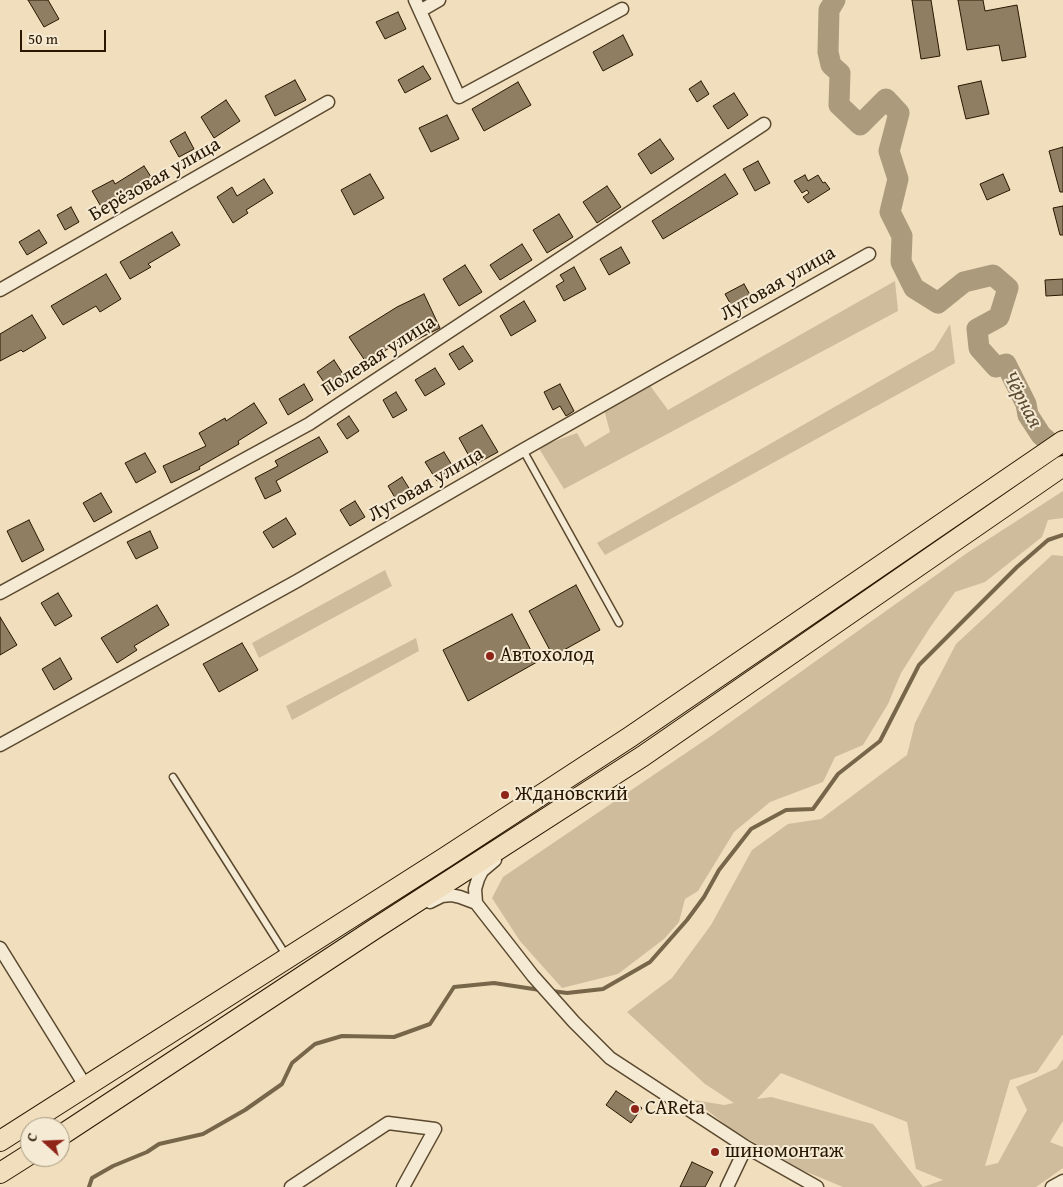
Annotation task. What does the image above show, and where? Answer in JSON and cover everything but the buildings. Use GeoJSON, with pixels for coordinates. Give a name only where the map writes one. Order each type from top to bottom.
{"type":"FeatureCollection","features":[{"type":"Feature","properties":{"kind":"main road"},"geometry":{"type":"LineString","coordinates":[[0,1141],[630,737],[1063,442]]}},
{"type":"Feature","properties":{"kind":"main road"},"geometry":{"type":"LineString","coordinates":[[70,1129],[651,750],[1063,466]]}},
{"type":"Feature","properties":{"kind":"main road"},"geometry":{"type":"LineString","coordinates":[[0,1173],[20,1160]]}},
{"type":"Feature","properties":{"kind":"street"},"geometry":{"type":"LineString","coordinates":[[439,0],[418,6],[459,97],[622,8]]}},
{"type":"Feature","properties":{"kind":"street","name":"Берёзовая улица"},"geometry":{"type":"LineString","coordinates":[[0,290],[328,102]]}},
{"type":"Feature","properties":{"kind":"street","name":"Полевая улица"},"geometry":{"type":"LineString","coordinates":[[0,593],[309,424],[764,124]]}},
{"type":"Feature","properties":{"kind":"street","name":"Луговая улица"},"geometry":{"type":"LineString","coordinates":[[0,745],[288,586],[869,254]]}},
{"type":"Feature","properties":{"kind":"street"},"geometry":{"type":"LineString","coordinates":[[476,903],[475,889],[482,871],[532,827]]}},
{"type":"Feature","properties":{"kind":"street"},"geometry":{"type":"LineString","coordinates":[[376,928],[442,896],[460,897],[476,903],[533,976],[574,1022],[610,1058],[746,1146],[817,1187]]}},
{"type":"Feature","properties":{"kind":"street"},"geometry":{"type":"LineString","coordinates":[[0,948],[86,1087]]}},
{"type":"Feature","properties":{"kind":"street"},"geometry":{"type":"LineString","coordinates":[[291,1187],[388,1123],[435,1130],[403,1187]]}},
{"type":"Feature","properties":{"kind":"street"},"geometry":{"type":"LineString","coordinates":[[727,1187],[746,1146]]}},
{"type":"Feature","properties":{"kind":"street"},"geometry":{"type":"LineString","coordinates":[[1052,1187],[1063,1181]]}},
{"type":"Feature","properties":{"kind":"lane"},"geometry":{"type":"LineString","coordinates":[[523,450],[619,623]]}},
{"type":"Feature","properties":{"kind":"lane"},"geometry":{"type":"LineString","coordinates":[[173,777],[288,958]]}},
{"type":"Feature","properties":{"kind":"shaded area"},"geometry":{"type":"Polygon","coordinates":[[[895,281],[898,311],[564,489],[538,447],[577,433],[585,447],[610,432],[601,398],[643,376],[668,410],[895,281]]]}},
{"type":"Feature","properties":{"kind":"shaded area"},"geometry":{"type":"Polygon","coordinates":[[[950,324],[955,363],[605,555],[597,543],[934,350],[950,324]]]}},
{"type":"Feature","properties":{"kind":"shaded area"},"geometry":{"type":"Polygon","coordinates":[[[1063,491],[1063,518],[1048,520],[1042,537],[985,582],[955,592],[901,673],[888,704],[863,745],[835,757],[823,782],[770,802],[734,832],[698,891],[685,899],[679,922],[664,939],[618,974],[562,988],[520,941],[492,898],[503,877],[711,736],[967,553],[1063,491]]]}},
{"type":"Feature","properties":{"kind":"shaded area"},"geometry":{"type":"Polygon","coordinates":[[[1052,555],[1063,556],[1063,1034],[1037,1072],[1010,1080],[985,1166],[998,1163],[1027,1110],[1016,1087],[1057,1068],[1063,1059],[1063,1121],[1050,1142],[1063,1147],[1063,1168],[1036,1187],[923,1187],[843,1187],[802,1170],[731,1129],[694,1100],[724,1105],[734,1103],[705,1084],[627,1012],[672,978],[711,925],[752,850],[788,824],[821,819],[907,755],[915,723],[956,644],[1052,555]],[[781,1073],[757,1099],[771,1097],[873,1124],[923,1187],[943,1180],[916,1169],[907,1122],[781,1073]]]}},
{"type":"Feature","properties":{"kind":"shaded area"},"geometry":{"type":"Polygon","coordinates":[[[385,570],[392,586],[259,658],[252,643],[385,570]]]}},
{"type":"Feature","properties":{"kind":"shaded area"},"geometry":{"type":"Polygon","coordinates":[[[416,638],[419,651],[292,720],[286,706],[416,638]]]}},
{"type":"Feature","properties":{"kind":"waterway","name":"Чёрная"},"geometry":{"type":"LineString","coordinates":[[835,0],[829,10],[828,52],[831,65],[840,73],[839,105],[860,125],[886,99],[899,113],[889,151],[898,179],[890,212],[902,236],[901,262],[914,288],[938,303],[964,282],[993,275],[1008,288],[999,317],[977,329],[979,348],[996,367],[1006,364],[1026,404],[1028,415],[1041,435],[1063,455]]}},
{"type":"Feature","properties":{"kind":"waterway"},"geometry":{"type":"LineString","coordinates":[[552,991],[567,993],[603,989],[650,962],[687,920],[704,897],[719,870],[751,829],[786,810],[813,809],[838,774],[880,741],[919,665],[1017,567],[1048,540],[1063,535]]}},
{"type":"Feature","properties":{"kind":"waterway"},"geometry":{"type":"LineString","coordinates":[[89,1187],[92,1178],[113,1166],[147,1152],[159,1144],[203,1134],[245,1110],[282,1084],[292,1063],[315,1044],[342,1036],[394,1037],[430,1024],[454,987],[494,983],[540,990]]}},
{"type":"Feature","properties":{"kind":"place","name":"Автохолод"},"geometry":{"type":"Point","coordinates":[490,656]}},
{"type":"Feature","properties":{"kind":"place","name":"Ждановский"},"geometry":{"type":"Point","coordinates":[505,795]}},
{"type":"Feature","properties":{"kind":"place","name":"CAReta"},"geometry":{"type":"Point","coordinates":[635,1109]}},
{"type":"Feature","properties":{"kind":"place","name":"шиномонтаж"},"geometry":{"type":"Point","coordinates":[715,1152]}}]}
